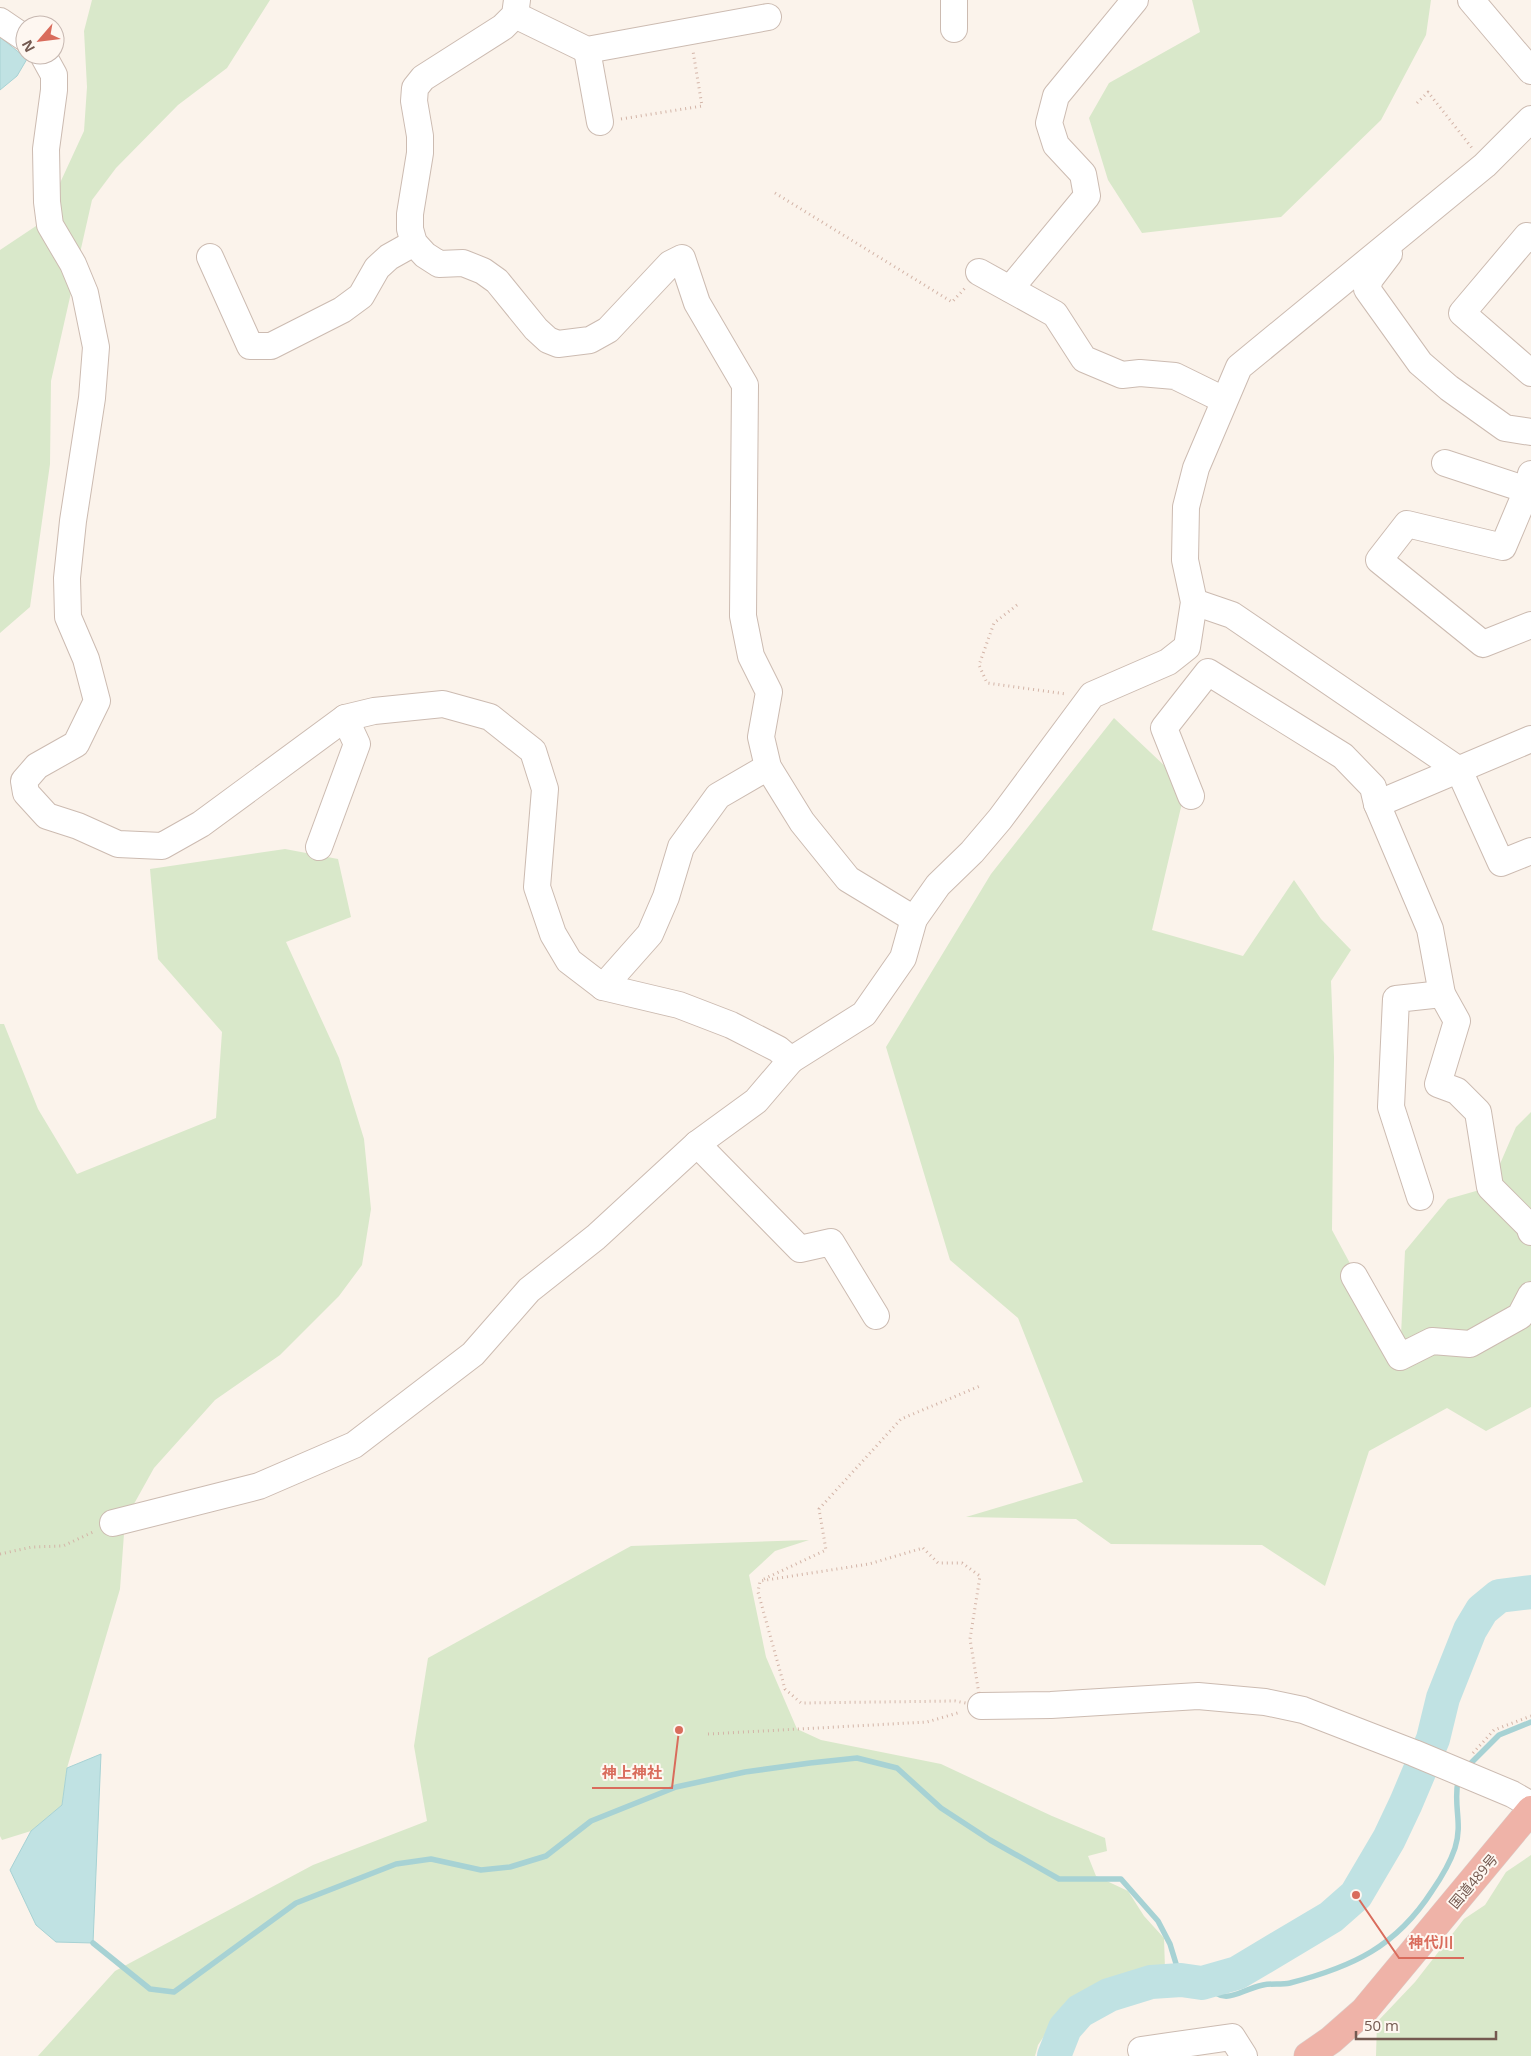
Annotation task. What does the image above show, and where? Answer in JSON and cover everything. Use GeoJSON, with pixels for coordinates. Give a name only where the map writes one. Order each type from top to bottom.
{"type":"FeatureCollection","features":[{"type":"Feature","properties":{"kind":"highway","name":"国道489号"},"geometry":{"type":"LineString","coordinates":[[1308,2056],[1331,2040],[1364,2011],[1531,1810]]}},
{"type":"Feature","properties":{"kind":"street"},"geometry":{"type":"LineString","coordinates":[[954,0],[954,29]]}},
{"type":"Feature","properties":{"kind":"street"},"geometry":{"type":"LineString","coordinates":[[1010,289],[1087,196],[1083,174],[1056,145],[1049,123],[1056,96],[1135,0]]}},
{"type":"Feature","properties":{"kind":"street"},"geometry":{"type":"LineString","coordinates":[[1471,0],[1531,71]]}},
{"type":"Feature","properties":{"kind":"street"},"geometry":{"type":"LineString","coordinates":[[768,17],[587,50],[516,8],[503,27],[423,78],[416,88],[414,101],[420,136],[420,153],[410,214],[410,229],[414,242],[425,255],[439,264],[463,263],[497,281],[536,329],[548,340],[558,344],[590,340],[608,330],[670,264],[682,258],[697,303],[744,385],[743,616],[751,656],[769,692],[761,737],[768,767],[802,822],[848,879],[914,919]]}},
{"type":"Feature","properties":{"kind":"street"},"geometry":{"type":"LineString","coordinates":[[0,21],[15,31]]}},
{"type":"Feature","properties":{"kind":"street"},"geometry":{"type":"LineString","coordinates":[[587,50],[600,122]]}},
{"type":"Feature","properties":{"kind":"street"},"geometry":{"type":"LineString","coordinates":[[48,65],[54,76],[54,90],[46,148],[47,202],[50,225],[73,264],[85,293],[96,347],[92,398],[73,521],[68,588],[68,617],[86,659],[97,701],[76,744],[37,766],[24,781],[26,793],[47,816],[78,826],[118,844],[162,846],[201,824],[345,718],[374,712],[443,704],[490,717],[533,752],[545,789],[537,887],[553,934],[569,960],[603,987],[679,1005],[731,1025],[778,1049],[791,1060]]}},
{"type":"Feature","properties":{"kind":"street"},"geometry":{"type":"LineString","coordinates":[[114,1523],[259,1486],[354,1445],[474,1354],[529,1290],[596,1237],[697,1144],[756,1101],[791,1060],[864,1014],[903,958],[914,919],[938,885],[972,852],[1000,819],[1092,695],[1168,662],[1187,647],[1194,602],[1185,560],[1186,507],[1196,468],[1239,367],[1485,165],[1531,119]]}},
{"type":"Feature","properties":{"kind":"street"},"geometry":{"type":"LineString","coordinates":[[1411,225],[1370,279],[1366,289],[1370,297],[1420,363],[1449,388],[1505,428],[1531,432]]}},
{"type":"Feature","properties":{"kind":"street"},"geometry":{"type":"LineString","coordinates":[[1531,239],[1528,236],[1462,313],[1531,373]]}},
{"type":"Feature","properties":{"kind":"street"},"geometry":{"type":"LineString","coordinates":[[210,257],[250,346],[271,346],[342,310],[361,296],[377,268],[389,257],[414,242]]}},
{"type":"Feature","properties":{"kind":"street"},"geometry":{"type":"LineString","coordinates":[[979,272],[1055,314],[1084,359],[1122,375],[1175,376],[1224,400]]}},
{"type":"Feature","properties":{"kind":"street"},"geometry":{"type":"LineString","coordinates":[[1445,463],[1529,482],[1503,546],[1407,524],[1379,560],[1483,644],[1531,625]]}},
{"type":"Feature","properties":{"kind":"street"},"geometry":{"type":"LineString","coordinates":[[1194,602],[1232,615],[1459,770],[1501,863],[1531,851]]}},
{"type":"Feature","properties":{"kind":"street"},"geometry":{"type":"LineString","coordinates":[[1191,796],[1164,728],[1208,672],[1344,756],[1373,787],[1377,804],[1430,929],[1442,994],[1458,1021],[1438,1084],[1457,1092],[1478,1112],[1490,1187],[1529,1226],[1531,1232]]}},
{"type":"Feature","properties":{"kind":"street"},"geometry":{"type":"LineString","coordinates":[[319,847],[357,744],[345,718]]}},
{"type":"Feature","properties":{"kind":"street"},"geometry":{"type":"LineString","coordinates":[[1377,804],[1531,739]]}},
{"type":"Feature","properties":{"kind":"street"},"geometry":{"type":"LineString","coordinates":[[603,987],[650,934],[666,897],[681,847],[718,796],[768,767]]}},
{"type":"Feature","properties":{"kind":"street"},"geometry":{"type":"LineString","coordinates":[[1420,1197],[1391,1107],[1396,999],[1442,994]]}},
{"type":"Feature","properties":{"kind":"street"},"geometry":{"type":"LineString","coordinates":[[697,1144],[800,1249],[831,1242],[876,1316]]}},
{"type":"Feature","properties":{"kind":"street"},"geometry":{"type":"LineString","coordinates":[[1354,1276],[1400,1357],[1432,1341],[1470,1344],[1520,1316],[1531,1295]]}},
{"type":"Feature","properties":{"kind":"street"},"geometry":{"type":"LineString","coordinates":[[972,1709],[1198,1696],[1250,1700],[1303,1710],[1448,1767],[1517,1796],[1531,1805]]}},
{"type":"Feature","properties":{"kind":"street"},"geometry":{"type":"LineString","coordinates":[[1142,2050],[1232,2036],[1244,2056]]}},
{"type":"Feature","properties":{"kind":"path"},"geometry":{"type":"LineString","coordinates":[[600,122],[702,106],[690,30]]}},
{"type":"Feature","properties":{"kind":"path"},"geometry":{"type":"LineString","coordinates":[[1417,102],[1428,92],[1485,165]]}},
{"type":"Feature","properties":{"kind":"path"},"geometry":{"type":"LineString","coordinates":[[775,193],[952,302],[979,272]]}},
{"type":"Feature","properties":{"kind":"path"},"geometry":{"type":"LineString","coordinates":[[1017,605],[994,623],[979,665],[987,683],[1045,692],[1092,695]]}},
{"type":"Feature","properties":{"kind":"path"},"geometry":{"type":"LineString","coordinates":[[760,1580],[826,1550],[819,1509],[901,1419],[980,1386]]}},
{"type":"Feature","properties":{"kind":"path"},"geometry":{"type":"LineString","coordinates":[[0,1554],[32,1547],[63,1546],[114,1523]]}},
{"type":"Feature","properties":{"kind":"path"},"geometry":{"type":"LineString","coordinates":[[760,1580],[869,1564],[923,1548],[938,1563],[962,1563],[980,1576],[970,1639],[972,1709]]}},
{"type":"Feature","properties":{"kind":"path"},"geometry":{"type":"LineString","coordinates":[[760,1580],[758,1592],[785,1689],[801,1703],[955,1701],[972,1709]]}},
{"type":"Feature","properties":{"kind":"path"},"geometry":{"type":"LineString","coordinates":[[708,1734],[927,1722],[972,1709]]}},
{"type":"Feature","properties":{"kind":"path"},"geometry":{"type":"LineString","coordinates":[[1448,1767],[1494,1730],[1531,1716]]}},
{"type":"Feature","properties":{"kind":"green space"},"geometry":{"type":"Polygon","coordinates":[[[92,0],[270,0],[227,68],[178,105],[116,168],[92,200],[51,381],[50,464],[30,607],[0,633],[0,250],[42,222],[84,131],[87,87],[84,31],[92,0]]]}},
{"type":"Feature","properties":{"kind":"green space"},"geometry":{"type":"Polygon","coordinates":[[[1192,0],[1431,0],[1426,35],[1381,120],[1281,217],[1142,233],[1108,180],[1089,118],[1109,83],[1200,32],[1192,0]]]}},
{"type":"Feature","properties":{"kind":"green space"},"geometry":{"type":"Polygon","coordinates":[[[1114,718],[1186,786],[1152,930],[1243,956],[1294,880],[1321,919],[1351,950],[1331,981],[1334,1057],[1332,1230],[1400,1356],[1405,1251],[1448,1199],[1490,1187],[1516,1127],[1531,1112],[1531,1407],[1486,1431],[1447,1408],[1369,1451],[1325,1586],[1262,1545],[1111,1544],[1076,1519],[966,1517],[1083,1482],[1018,1318],[950,1260],[886,1047],[991,874],[1114,718]]]}},
{"type":"Feature","properties":{"kind":"green space"},"geometry":{"type":"Polygon","coordinates":[[[285,849],[338,859],[351,917],[286,942],[339,1058],[364,1139],[371,1209],[362,1265],[339,1296],[280,1355],[215,1400],[154,1468],[125,1520],[120,1589],[67,1768],[62,1805],[31,1831],[2,1840],[0,1836],[0,1024],[4,1024],[38,1109],[77,1174],[216,1118],[222,1032],[158,959],[150,869],[285,849]]]}},
{"type":"Feature","properties":{"kind":"green space"},"geometry":{"type":"Polygon","coordinates":[[[809,1540],[775,1551],[749,1575],[766,1657],[797,1729],[821,1740],[941,1764],[1052,1816],[1105,1838],[1107,1851],[1088,1856],[1096,1876],[1128,1891],[1144,1916],[1164,1938],[1165,1969],[1112,1981],[1065,2005],[1038,2045],[1035,2056],[38,2056],[115,1971],[313,1865],[427,1821],[414,1746],[428,1658],[631,1546],[809,1540]]]}},
{"type":"Feature","properties":{"kind":"green space"},"geometry":{"type":"Polygon","coordinates":[[[1531,1855],[1531,2056],[1376,2056],[1377,2022],[1415,1982],[1464,1919],[1485,1905],[1506,1872],[1531,1855]]]}},
{"type":"Feature","properties":{"kind":"water"},"geometry":{"type":"Polygon","coordinates":[[[0,37],[15,49],[15,65],[23,65],[17,76],[0,90],[0,37]]]}},
{"type":"Feature","properties":{"kind":"water"},"geometry":{"type":"Polygon","coordinates":[[[101,1754],[93,1943],[56,1942],[36,1925],[10,1870],[31,1831],[62,1805],[67,1768],[101,1754]]]}},
{"type":"Feature","properties":{"kind":"waterway"},"geometry":{"type":"LineString","coordinates":[[1054,2056],[1065,2028],[1080,2011],[1109,1995],[1151,1982],[1181,1980],[1202,1983],[1237,1973],[1331,1917],[1356,1895],[1389,1839],[1406,1803],[1433,1739],[1443,1698],[1470,1630],[1482,1610],[1499,1596],[1531,1592]]}},
{"type":"Feature","properties":{"kind":"waterway"},"geometry":{"type":"LineString","coordinates":[[1468,1766],[1499,1735],[1531,1722]]}},
{"type":"Feature","properties":{"kind":"waterway"},"geometry":{"type":"LineString","coordinates":[[93,1943],[150,1989],[174,1992],[296,1903],[396,1864],[431,1859],[481,1870],[510,1867],[546,1856],[591,1821],[676,1787],[745,1772],[857,1758],[897,1768],[941,1808],[990,1840],[1059,1879],[1121,1879],[1158,1921],[1170,1944],[1181,1980]]}},
{"type":"Feature","properties":{"kind":"waterway"},"geometry":{"type":"LineString","coordinates":[[1202,1983],[1211,1991],[1226,1996],[1232,1996],[1263,1985],[1290,1983],[1353,1962],[1388,1940],[1418,1910],[1439,1881],[1451,1859],[1458,1830],[1458,1781]]}},
{"type":"Feature","properties":{"kind":"place","name":"神上神社"},"geometry":{"type":"Point","coordinates":[679,1730]}},
{"type":"Feature","properties":{"kind":"place","name":"神代川"},"geometry":{"type":"Point","coordinates":[1356,1895]}}]}
